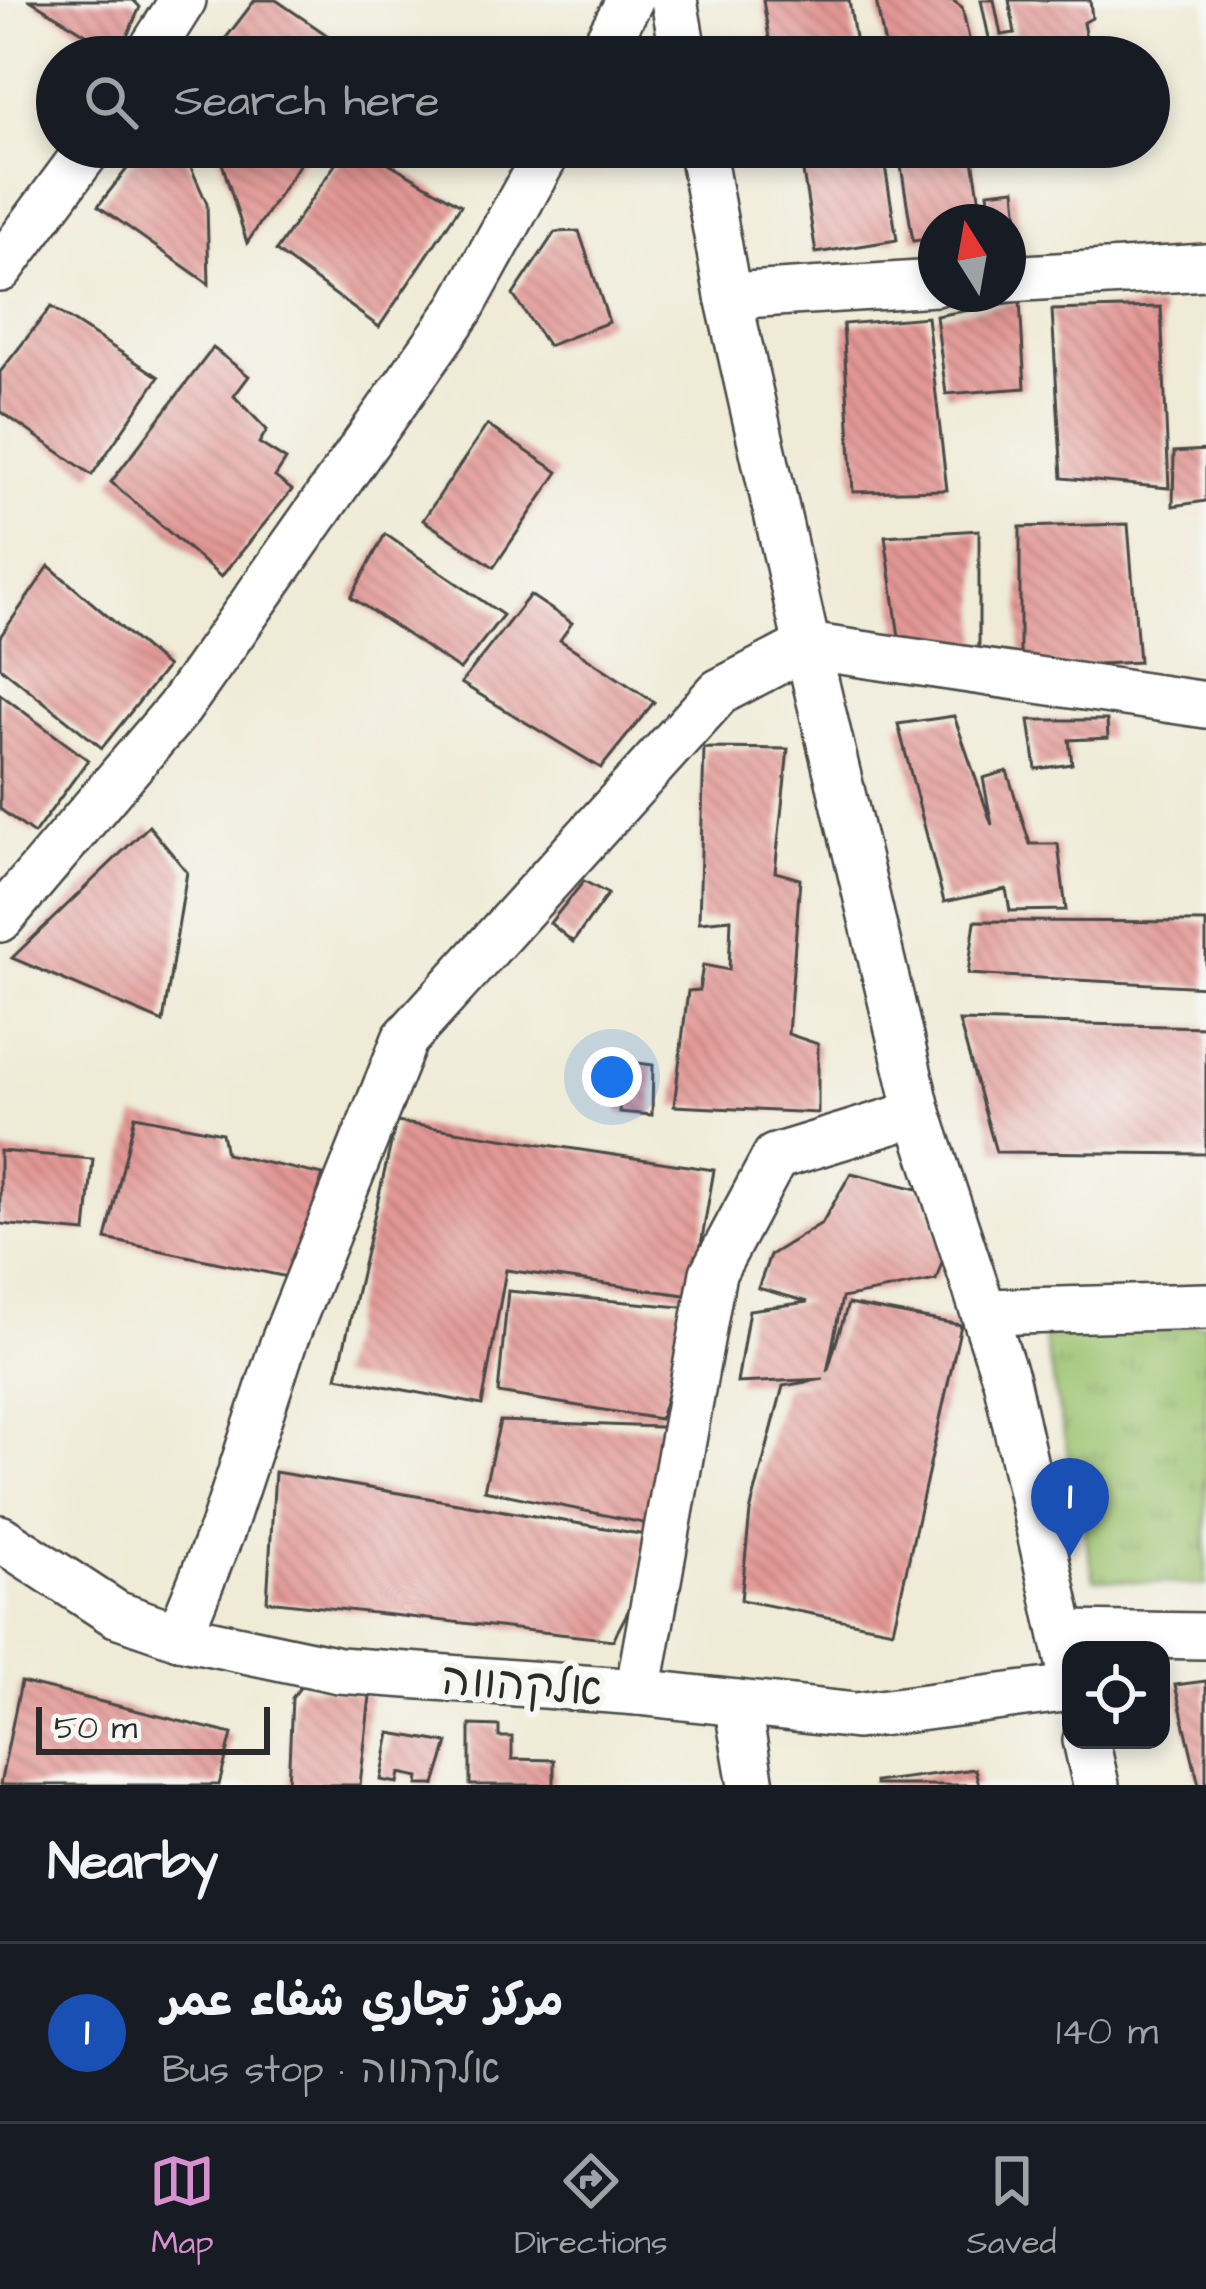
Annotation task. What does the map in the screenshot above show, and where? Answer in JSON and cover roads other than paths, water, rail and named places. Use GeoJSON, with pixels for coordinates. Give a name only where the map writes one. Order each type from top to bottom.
{"type":"FeatureCollection","features":[{"type":"Feature","properties":{"kind":"street"},"geometry":{"type":"LineString","coordinates":[[160,36],[183,0]]}},
{"type":"Feature","properties":{"kind":"street"},"geometry":{"type":"LineString","coordinates":[[610,36],[630,0]]}},
{"type":"Feature","properties":{"kind":"street"},"geometry":{"type":"LineString","coordinates":[[674,0],[680,36]]}},
{"type":"Feature","properties":{"kind":"street"},"geometry":{"type":"LineString","coordinates":[[0,268],[74,168]]}},
{"type":"Feature","properties":{"kind":"street"},"geometry":{"type":"LineString","coordinates":[[0,919],[206,670],[461,308],[538,168]]}},
{"type":"Feature","properties":{"kind":"street"},"geometry":{"type":"LineString","coordinates":[[704,168],[807,646],[918,1113],[1006,1380],[1064,1641]]}},
{"type":"Feature","properties":{"kind":"street"},"geometry":{"type":"LineString","coordinates":[[1026,278],[1206,267]]}},
{"type":"Feature","properties":{"kind":"street"},"geometry":{"type":"LineString","coordinates":[[728,296],[918,284]]}},
{"type":"Feature","properties":{"kind":"street"},"geometry":{"type":"LineString","coordinates":[[179,1636],[222,1530],[284,1341],[404,1039],[719,692],[807,646],[1206,705]]}},
{"type":"Feature","properties":{"kind":"street"},"geometry":{"type":"LineString","coordinates":[[638,1692],[712,1273],[775,1157],[918,1113]]}},
{"type":"Feature","properties":{"kind":"street"},"geometry":{"type":"LineString","coordinates":[[983,1312],[1206,1306]]}},
{"type":"Feature","properties":{"kind":"street","name":"אלקהווה"},"geometry":{"type":"LineString","coordinates":[[0,1538],[116,1614],[179,1636],[339,1670],[638,1692],[856,1716],[1062,1689]]}},
{"type":"Feature","properties":{"kind":"street"},"geometry":{"type":"LineString","coordinates":[[1165,1641],[1206,1636]]}},
{"type":"Feature","properties":{"kind":"street"},"geometry":{"type":"LineString","coordinates":[[737,1703],[751,1785]]}},
{"type":"Feature","properties":{"kind":"street"},"geometry":{"type":"LineString","coordinates":[[1088,1749],[1096,1785]]}},
{"type":"Feature","properties":{"kind":"place","name":"مركز تجاري شفاء عمر"},"geometry":{"type":"Point","coordinates":[1070,1557]}}]}
